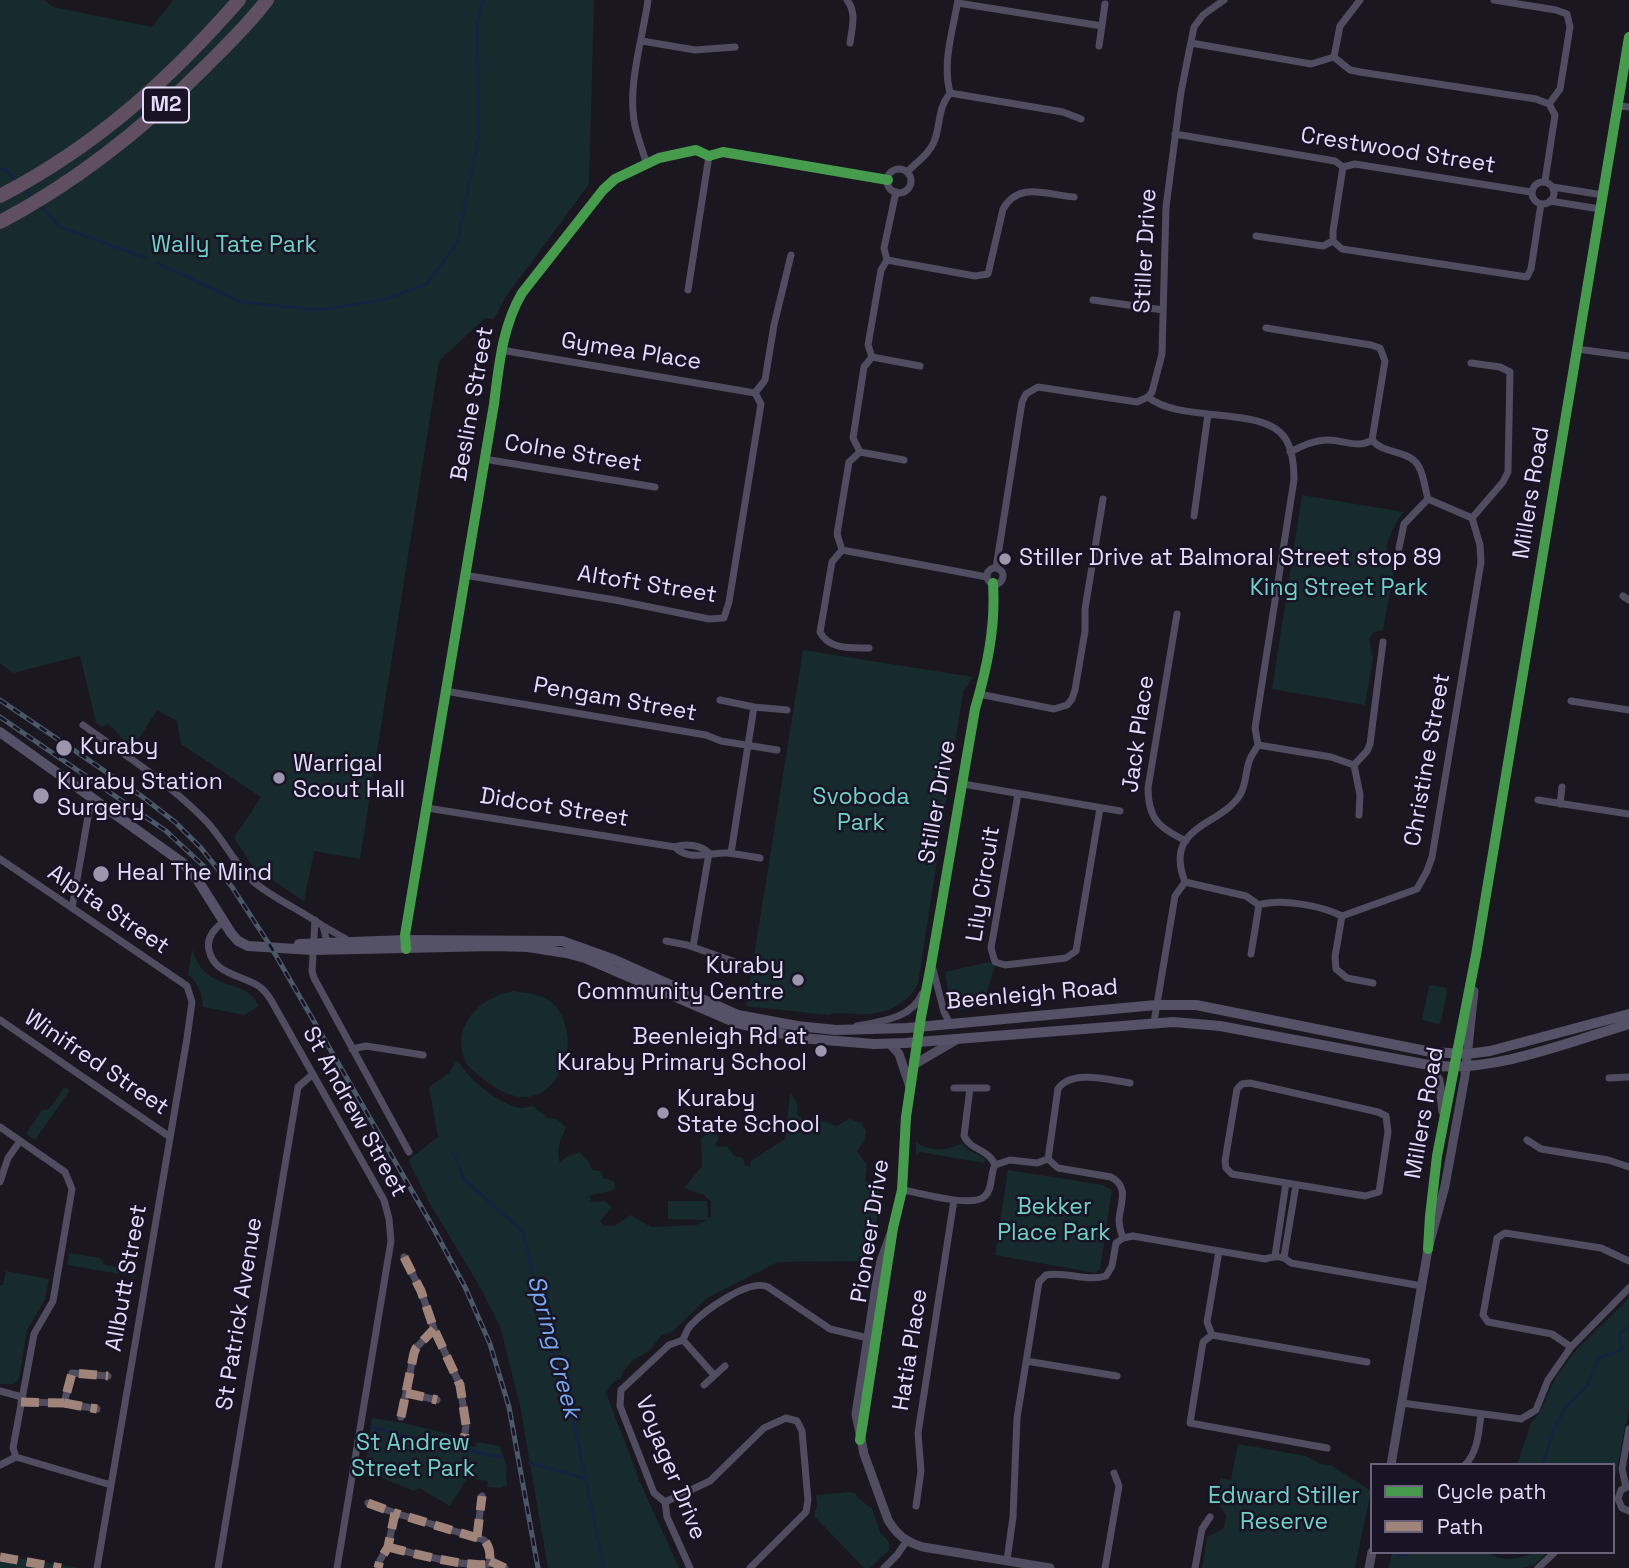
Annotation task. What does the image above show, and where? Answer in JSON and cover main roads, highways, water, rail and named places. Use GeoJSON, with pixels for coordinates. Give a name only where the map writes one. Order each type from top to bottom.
{"type":"FeatureCollection","features":[{"type":"Feature","properties":{"kind":"highway","name":"M2"},"geometry":{"type":"LineString","coordinates":[[0,196],[41,174],[95,138],[145,98],[239,0]]}},
{"type":"Feature","properties":{"kind":"highway","name":"M2"},"geometry":{"type":"LineString","coordinates":[[0,222],[51,194],[107,156],[149,121],[231,41],[267,0]]}},
{"type":"Feature","properties":{"kind":"main road","name":"Beenleigh Road"},"geometry":{"type":"LineString","coordinates":[[0,732],[183,863],[197,879],[237,941],[248,946],[346,948],[562,941],[615,960],[738,1015],[836,1030],[919,1027],[1156,1005],[1196,1005],[1431,1052],[1462,1054],[1490,1051],[1629,1014]]}},
{"type":"Feature","properties":{"kind":"main road","name":"Beenleigh Road"},"geometry":{"type":"LineString","coordinates":[[313,946],[327,942],[354,941],[528,947],[566,953],[585,958],[736,1023],[800,1038],[890,1044],[1154,1022],[1220,1026],[1429,1065],[1460,1067],[1494,1063],[1629,1024]]}},
{"type":"Feature","properties":{"kind":"waterway"},"geometry":{"type":"LineString","coordinates":[[157,263],[241,302],[319,310],[382,300],[427,284],[457,243],[479,136],[477,23],[483,0]]}},
{"type":"Feature","properties":{"kind":"waterway"},"geometry":{"type":"LineString","coordinates":[[0,169],[6,170],[16,180]]}},
{"type":"Feature","properties":{"kind":"waterway"},"geometry":{"type":"LineString","coordinates":[[23,188],[33,198]]}},
{"type":"Feature","properties":{"kind":"waterway"},"geometry":{"type":"LineString","coordinates":[[40,206],[60,227],[147,258]]}},
{"type":"Feature","properties":{"kind":"waterway","name":"Spring Creek"},"geometry":{"type":"LineString","coordinates":[[453,1152],[464,1179],[523,1232],[542,1314],[575,1428],[604,1568]]}},
{"type":"Feature","properties":{"kind":"waterway"},"geometry":{"type":"LineString","coordinates":[[1544,1463],[1553,1430],[1566,1407],[1587,1386],[1599,1358],[1621,1350],[1623,1347],[1619,1334],[1629,1326]]}},
{"type":"Feature","properties":{"kind":"waterway"},"geometry":{"type":"LineString","coordinates":[[371,1427],[422,1440],[440,1440],[483,1454],[503,1457]]}},
{"type":"Feature","properties":{"kind":"waterway"},"geometry":{"type":"LineString","coordinates":[[529,1463],[584,1478]]}},
{"type":"Feature","properties":{"kind":"waterway"},"geometry":{"type":"LineString","coordinates":[[1397,1556],[1407,1554]]}},
{"type":"Feature","properties":{"kind":"railway"},"geometry":{"type":"LineString","coordinates":[[0,700],[140,795],[175,822],[201,848],[232,887],[271,947],[430,1222],[465,1287],[490,1344],[509,1407],[538,1568]]}},
{"type":"Feature","properties":{"kind":"railway"},"geometry":{"type":"LineString","coordinates":[[0,717],[166,831],[210,872]]}},
{"type":"Feature","properties":{"kind":"place","name":"Stiller Drive at Balmoral Street stop 89"},"geometry":{"type":"Point","coordinates":[1005,559]}},
{"type":"Feature","properties":{"kind":"place","name":"Kuraby"},"geometry":{"type":"Point","coordinates":[64,748]}},
{"type":"Feature","properties":{"kind":"place","name":"Warrigal Scout Hall"},"geometry":{"type":"Point","coordinates":[279,778]}},
{"type":"Feature","properties":{"kind":"place","name":"Kuraby Station Surgery"},"geometry":{"type":"Point","coordinates":[41,796]}},
{"type":"Feature","properties":{"kind":"place","name":"Heal The Mind"},"geometry":{"type":"Point","coordinates":[101,874]}},
{"type":"Feature","properties":{"kind":"place","name":"Kuraby Community Centre"},"geometry":{"type":"Point","coordinates":[798,980]}},
{"type":"Feature","properties":{"kind":"place","name":"Beenleigh Rd at Kuraby Primary School"},"geometry":{"type":"Point","coordinates":[821,1051]}},
{"type":"Feature","properties":{"kind":"place","name":"Kuraby State School"},"geometry":{"type":"Point","coordinates":[663,1113]}},
{"type":"Feature","properties":{"kind":"park label","name":"Wally Tate Park"},"geometry":{"type":"Point","coordinates":[234,246]}},
{"type":"Feature","properties":{"kind":"park label","name":"King Street Park"},"geometry":{"type":"Point","coordinates":[1339,589]}},
{"type":"Feature","properties":{"kind":"park label","name":"Svoboda Park"},"geometry":{"type":"Point","coordinates":[861,811]}},
{"type":"Feature","properties":{"kind":"park label","name":"Bekker Place Park"},"geometry":{"type":"Point","coordinates":[1054,1221]}},
{"type":"Feature","properties":{"kind":"park label","name":"St Andrew Street Park"},"geometry":{"type":"Point","coordinates":[413,1457]}},
{"type":"Feature","properties":{"kind":"park label","name":"Edward Stiller Reserve"},"geometry":{"type":"Point","coordinates":[1284,1510]}}]}
